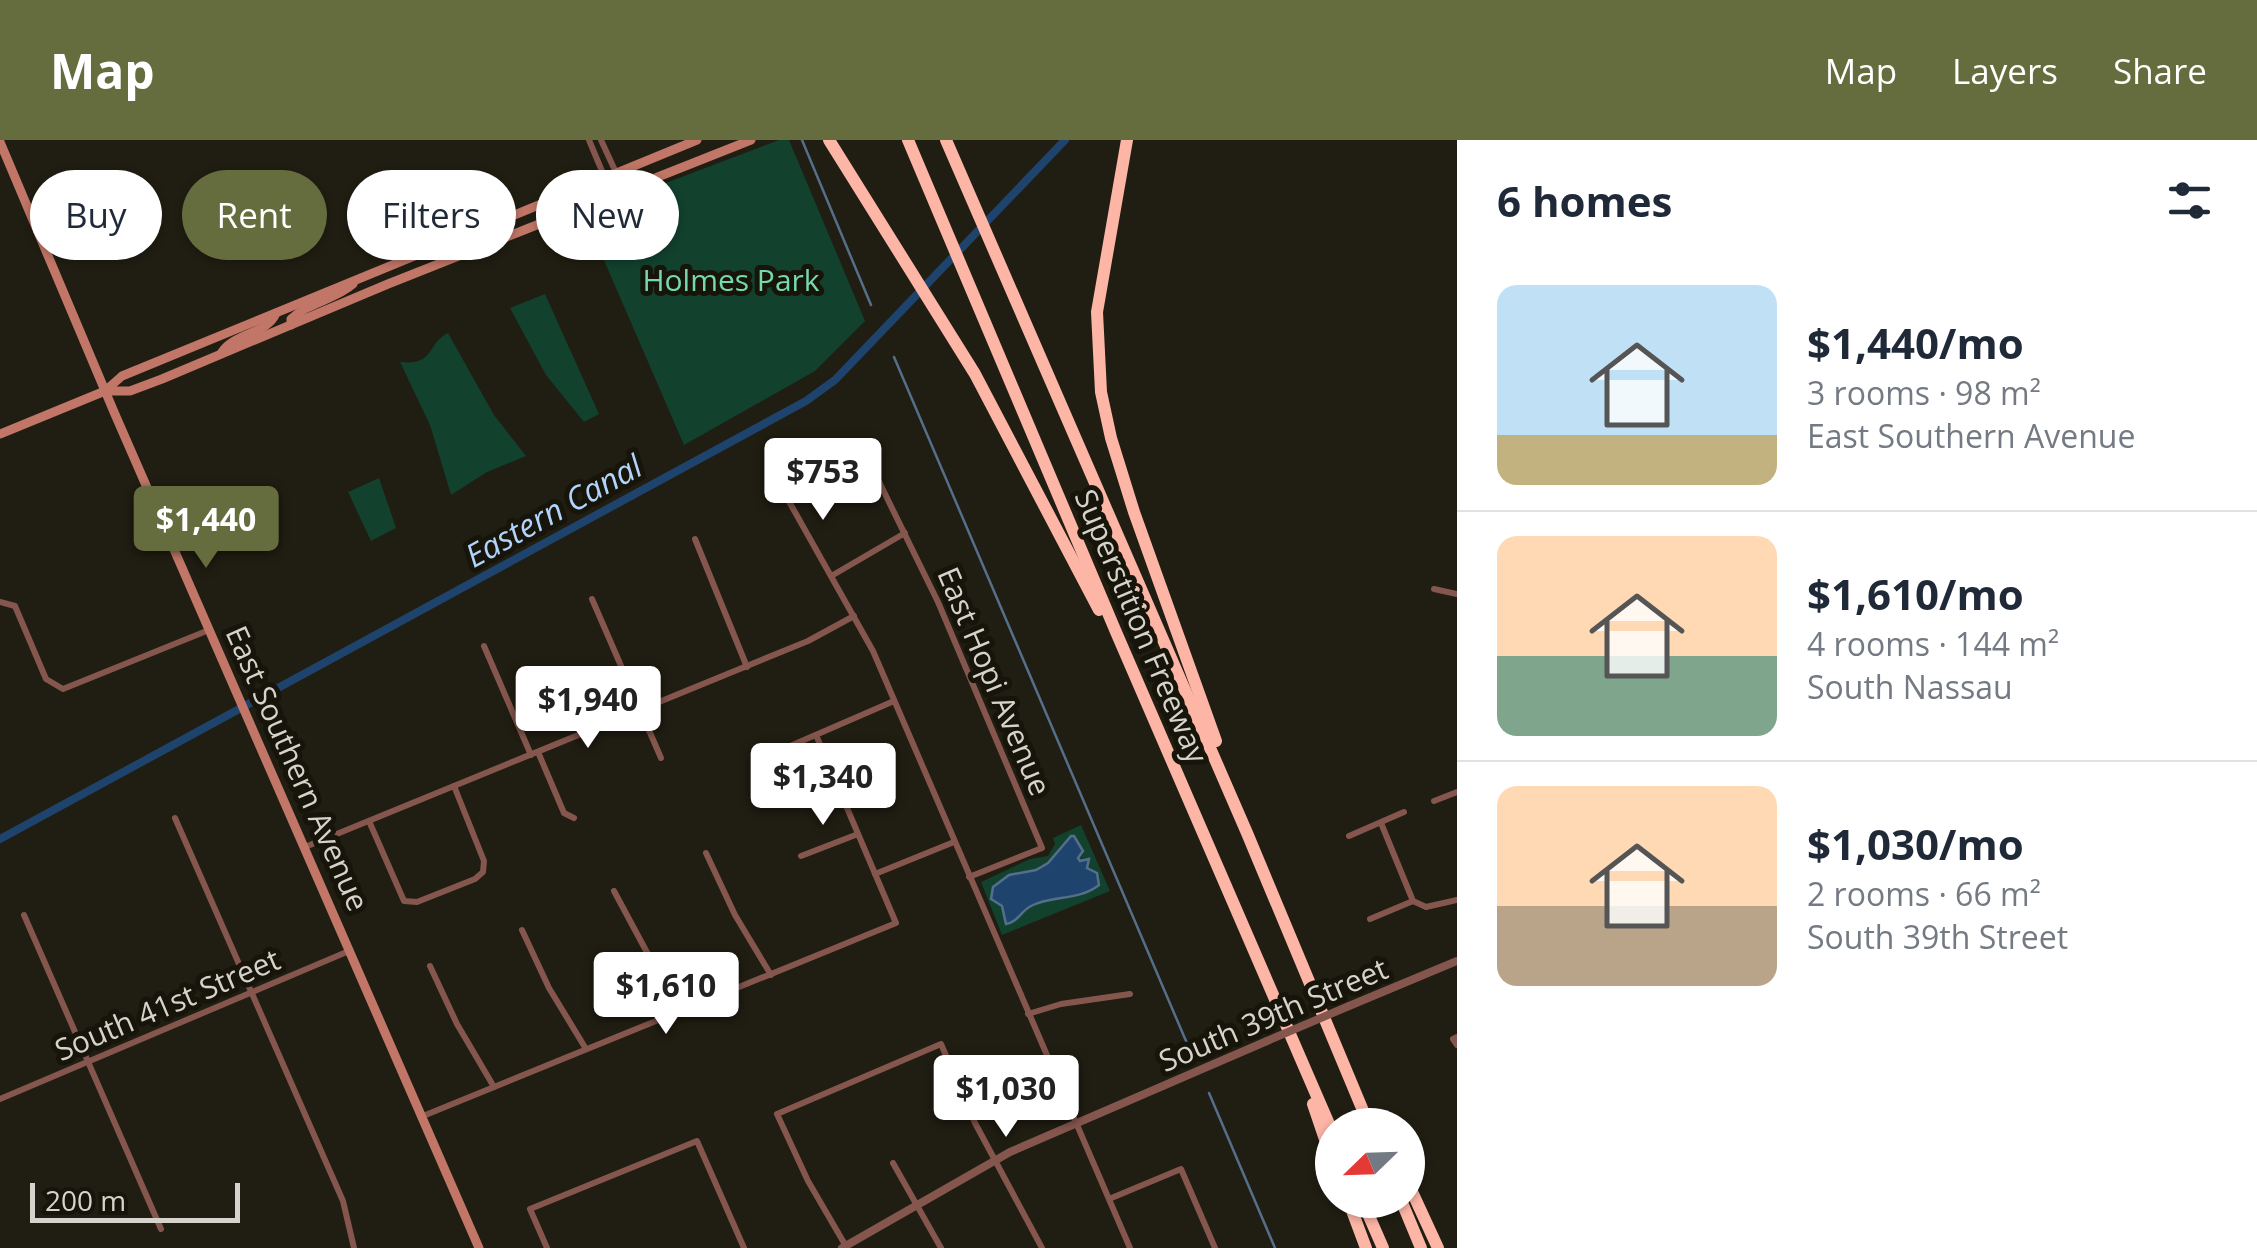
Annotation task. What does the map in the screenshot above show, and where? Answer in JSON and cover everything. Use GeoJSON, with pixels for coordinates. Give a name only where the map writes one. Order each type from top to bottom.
{"type":"FeatureCollection","features":[{"type":"Feature","properties":{"kind":"highway"},"geometry":{"type":"LineString","coordinates":[[829,140],[943,320],[1029,473],[1094,602],[1116,632]]}},
{"type":"Feature","properties":{"kind":"highway","name":"Superstition Freeway"},"geometry":{"type":"LineString","coordinates":[[908,140],[1322,1108]]}},
{"type":"Feature","properties":{"kind":"highway","name":"Superstition Freeway"},"geometry":{"type":"LineString","coordinates":[[946,140],[1248,833]]}},
{"type":"Feature","properties":{"kind":"highway"},"geometry":{"type":"LineString","coordinates":[[1126,140],[1097,312],[1106,417],[1134,512],[1248,833],[1362,1108]]}},
{"type":"Feature","properties":{"kind":"highway"},"geometry":{"type":"LineString","coordinates":[[1283,1016],[1315,1110]]}},
{"type":"Feature","properties":{"kind":"highway"},"geometry":{"type":"LineString","coordinates":[[1355,1218],[1366,1248]]}},
{"type":"Feature","properties":{"kind":"highway"},"geometry":{"type":"LineString","coordinates":[[1370,1218],[1383,1248]]}},
{"type":"Feature","properties":{"kind":"highway"},"geometry":{"type":"LineString","coordinates":[[1408,1218],[1421,1248]]}},
{"type":"Feature","properties":{"kind":"highway"},"geometry":{"type":"LineString","coordinates":[[1424,1218],[1438,1248]]}},
{"type":"Feature","properties":{"kind":"main road"},"geometry":{"type":"LineString","coordinates":[[628,170],[697,140]]}},
{"type":"Feature","properties":{"kind":"main road"},"geometry":{"type":"LineString","coordinates":[[675,170],[751,140]]}},
{"type":"Feature","properties":{"kind":"main road","name":"East Southern Avenue"},"geometry":{"type":"LineString","coordinates":[[0,142],[479,1248]]}},
{"type":"Feature","properties":{"kind":"main road"},"geometry":{"type":"LineString","coordinates":[[0,434],[105,391],[122,376],[536,208]]}},
{"type":"Feature","properties":{"kind":"main road"},"geometry":{"type":"LineString","coordinates":[[105,391],[130,391],[536,225]]}},
{"type":"Feature","properties":{"kind":"main road"},"geometry":{"type":"LineString","coordinates":[[291,324],[297,313],[344,293],[359,278]]}},
{"type":"Feature","properties":{"kind":"main road"},"geometry":{"type":"LineString","coordinates":[[221,354],[229,342],[272,322],[276,312]]}},
{"type":"Feature","properties":{"kind":"street"},"geometry":{"type":"LineString","coordinates":[[589,140],[602,170]]}},
{"type":"Feature","properties":{"kind":"street"},"geometry":{"type":"LineString","coordinates":[[601,140],[615,170]]}},
{"type":"Feature","properties":{"kind":"street","name":"East Hopi Avenue"},"geometry":{"type":"LineString","coordinates":[[863,449],[938,602],[1042,848],[969,877]]}},
{"type":"Feature","properties":{"kind":"street"},"geometry":{"type":"LineString","coordinates":[[782,489],[873,651],[1130,1248]]}},
{"type":"Feature","properties":{"kind":"street"},"geometry":{"type":"LineString","coordinates":[[833,575],[906,533]]}},
{"type":"Feature","properties":{"kind":"street"},"geometry":{"type":"LineString","coordinates":[[695,539],[747,667]]}},
{"type":"Feature","properties":{"kind":"street"},"geometry":{"type":"LineString","coordinates":[[1434,589],[1457,594]]}},
{"type":"Feature","properties":{"kind":"street"},"geometry":{"type":"LineString","coordinates":[[592,599],[661,758]]}},
{"type":"Feature","properties":{"kind":"street"},"geometry":{"type":"LineString","coordinates":[[0,602],[15,606],[46,680],[56,688],[72,688],[211,630]]}},
{"type":"Feature","properties":{"kind":"street"},"geometry":{"type":"LineString","coordinates":[[305,847],[808,642],[854,616]]}},
{"type":"Feature","properties":{"kind":"street"},"geometry":{"type":"LineString","coordinates":[[484,646],[564,813],[574,818]]}},
{"type":"Feature","properties":{"kind":"street"},"geometry":{"type":"LineString","coordinates":[[761,762],[894,701]]}},
{"type":"Feature","properties":{"kind":"street"},"geometry":{"type":"LineString","coordinates":[[423,1116],[896,923],[816,735]]}},
{"type":"Feature","properties":{"kind":"street"},"geometry":{"type":"LineString","coordinates":[[369,820],[404,900],[416,902],[475,879],[483,872],[484,861],[454,786]]}},
{"type":"Feature","properties":{"kind":"street"},"geometry":{"type":"LineString","coordinates":[[1434,801],[1457,792]]}},
{"type":"Feature","properties":{"kind":"street"},"geometry":{"type":"LineString","coordinates":[[1348,836],[1404,812]]}},
{"type":"Feature","properties":{"kind":"street"},"geometry":{"type":"LineString","coordinates":[[176,818],[343,1201],[354,1248]]}},
{"type":"Feature","properties":{"kind":"street"},"geometry":{"type":"LineString","coordinates":[[1381,822],[1413,901],[1426,907],[1457,900]]}},
{"type":"Feature","properties":{"kind":"street"},"geometry":{"type":"LineString","coordinates":[[801,856],[858,834]]}},
{"type":"Feature","properties":{"kind":"street"},"geometry":{"type":"LineString","coordinates":[[875,874],[954,842]]}},
{"type":"Feature","properties":{"kind":"street"},"geometry":{"type":"LineString","coordinates":[[706,853],[735,915],[771,975]]}},
{"type":"Feature","properties":{"kind":"street"},"geometry":{"type":"LineString","coordinates":[[614,891],[679,1012]]}},
{"type":"Feature","properties":{"kind":"street"},"geometry":{"type":"LineString","coordinates":[[1370,919],[1413,901]]}},
{"type":"Feature","properties":{"kind":"street"},"geometry":{"type":"LineString","coordinates":[[24,915],[161,1229]]}},
{"type":"Feature","properties":{"kind":"street"},"geometry":{"type":"LineString","coordinates":[[522,930],[549,988],[586,1049]]}},
{"type":"Feature","properties":{"kind":"street","name":"South 41st Street"},"geometry":{"type":"LineString","coordinates":[[0,1099],[350,950]]}},
{"type":"Feature","properties":{"kind":"street","name":"South 39th Street"},"geometry":{"type":"LineString","coordinates":[[845,1247],[996,1160],[1075,1123],[1457,961]]}},
{"type":"Feature","properties":{"kind":"street"},"geometry":{"type":"LineString","coordinates":[[430,966],[457,1024],[494,1087]]}},
{"type":"Feature","properties":{"kind":"street"},"geometry":{"type":"LineString","coordinates":[[1028,1014],[1061,1004],[1130,994]]}},
{"type":"Feature","properties":{"kind":"street"},"geometry":{"type":"LineString","coordinates":[[845,1247],[777,1114],[941,1044],[968,1110],[1042,1248]]}},
{"type":"Feature","properties":{"kind":"street"},"geometry":{"type":"LineString","coordinates":[[546,1248],[530,1209],[696,1141],[744,1248]]}},
{"type":"Feature","properties":{"kind":"street"},"geometry":{"type":"LineString","coordinates":[[893,1163],[941,1248]]}},
{"type":"Feature","properties":{"kind":"street"},"geometry":{"type":"LineString","coordinates":[[1109,1199],[1181,1168],[1215,1248]]}},
{"type":"Feature","properties":{"kind":"green space","name":"Holmes Park"},"geometry":{"type":"Polygon","coordinates":[[[779,140],[789,140],[865,321],[815,371],[684,445],[604,260],[679,260],[679,178],[779,140]]]}},
{"type":"Feature","properties":{"kind":"green space"},"geometry":{"type":"Polygon","coordinates":[[[545,294],[599,414],[584,422],[546,375],[510,308],[545,294]]]}},
{"type":"Feature","properties":{"kind":"green space"},"geometry":{"type":"Polygon","coordinates":[[[448,333],[494,415],[526,456],[487,472],[451,495],[430,425],[400,362],[419,361],[448,333]]]}},
{"type":"Feature","properties":{"kind":"green space"},"geometry":{"type":"Polygon","coordinates":[[[379,478],[396,528],[371,541],[348,492],[379,478]]]}},
{"type":"Feature","properties":{"kind":"green space"},"geometry":{"type":"Polygon","coordinates":[[[1081,825],[1110,891],[1002,935],[981,882],[1030,859],[1048,856],[1055,844],[1053,838],[1081,825]]]}},
{"type":"Feature","properties":{"kind":"water"},"geometry":{"type":"Polygon","coordinates":[[[1071,836],[1083,851],[1078,858],[1089,859],[1087,868],[1097,873],[1099,885],[1031,906],[1006,924],[1002,906],[991,899],[993,887],[1009,875],[1036,870],[1048,863],[1071,836]]]}},
{"type":"Feature","properties":{"kind":"waterway"},"geometry":{"type":"LineString","coordinates":[[802,140],[871,305]]}},
{"type":"Feature","properties":{"kind":"waterway","name":"Eastern Canal"},"geometry":{"type":"LineString","coordinates":[[0,839],[806,401],[835,380],[1065,140]]}},
{"type":"Feature","properties":{"kind":"waterway"},"geometry":{"type":"LineString","coordinates":[[894,357],[1189,1048]]}},
{"type":"Feature","properties":{"kind":"waterway"},"geometry":{"type":"LineString","coordinates":[[1209,1093],[1275,1248]]}}]}
